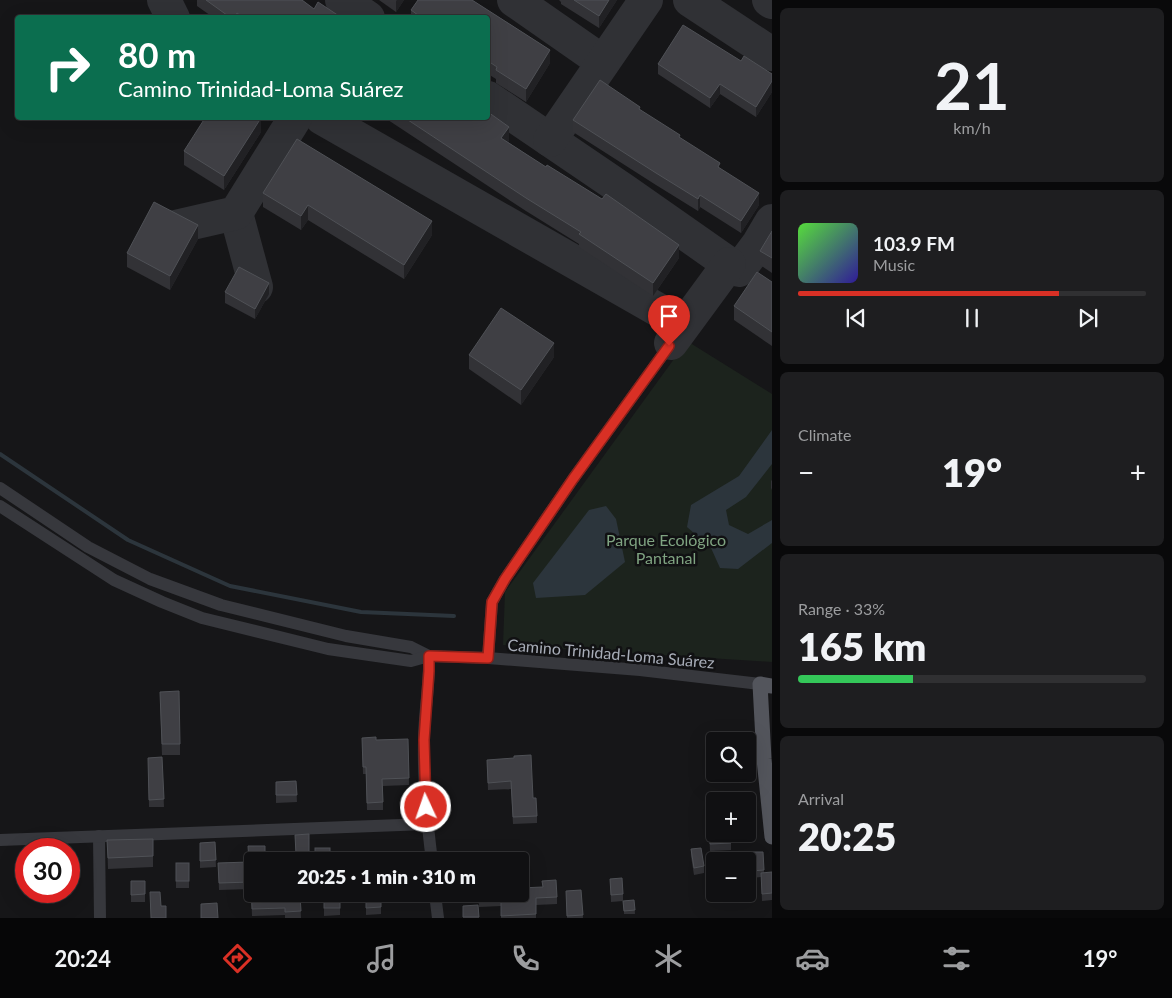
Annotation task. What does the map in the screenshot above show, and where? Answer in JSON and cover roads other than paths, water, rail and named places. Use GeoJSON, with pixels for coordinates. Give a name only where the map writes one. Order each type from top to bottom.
{"type":"FeatureCollection","features":[{"type":"Feature","properties":{"kind":"main road"},"geometry":{"type":"LineString","coordinates":[[766,685],[764,759],[772,837]]}},
{"type":"Feature","properties":{"kind":"street"},"geometry":{"type":"LineString","coordinates":[[488,658],[492,602],[505,579],[573,479],[669,346]]}},
{"type":"Feature","properties":{"kind":"street","name":"Camino Trinidad-Loma Suárez"},"geometry":{"type":"LineString","coordinates":[[0,488],[88,547],[150,580],[221,606],[337,634],[411,647],[429,656]]}},
{"type":"Feature","properties":{"kind":"street","name":"Camino Trinidad-Loma Suárez"},"geometry":{"type":"LineString","coordinates":[[0,506],[114,580],[162,602],[202,618],[328,649],[411,661],[429,656],[488,658],[640,670],[766,685]]}},
{"type":"Feature","properties":{"kind":"street"},"geometry":{"type":"LineString","coordinates":[[429,656],[424,740],[427,824],[431,852]]}},
{"type":"Feature","properties":{"kind":"street"},"geometry":{"type":"LineString","coordinates":[[0,840],[427,824]]}},
{"type":"Feature","properties":{"kind":"street"},"geometry":{"type":"LineString","coordinates":[[99,836],[100,918]]}},
{"type":"Feature","properties":{"kind":"street"},"geometry":{"type":"LineString","coordinates":[[436,902],[438,918]]}},
{"type":"Feature","properties":{"kind":"waterway"},"geometry":{"type":"LineString","coordinates":[[0,454],[128,540],[230,586],[361,612],[454,616]]}},
{"type":"Feature","properties":{"kind":"park label","name":"Parque Ecológico Pantanal"},"geometry":{"type":"Point","coordinates":[666,548]}}]}
